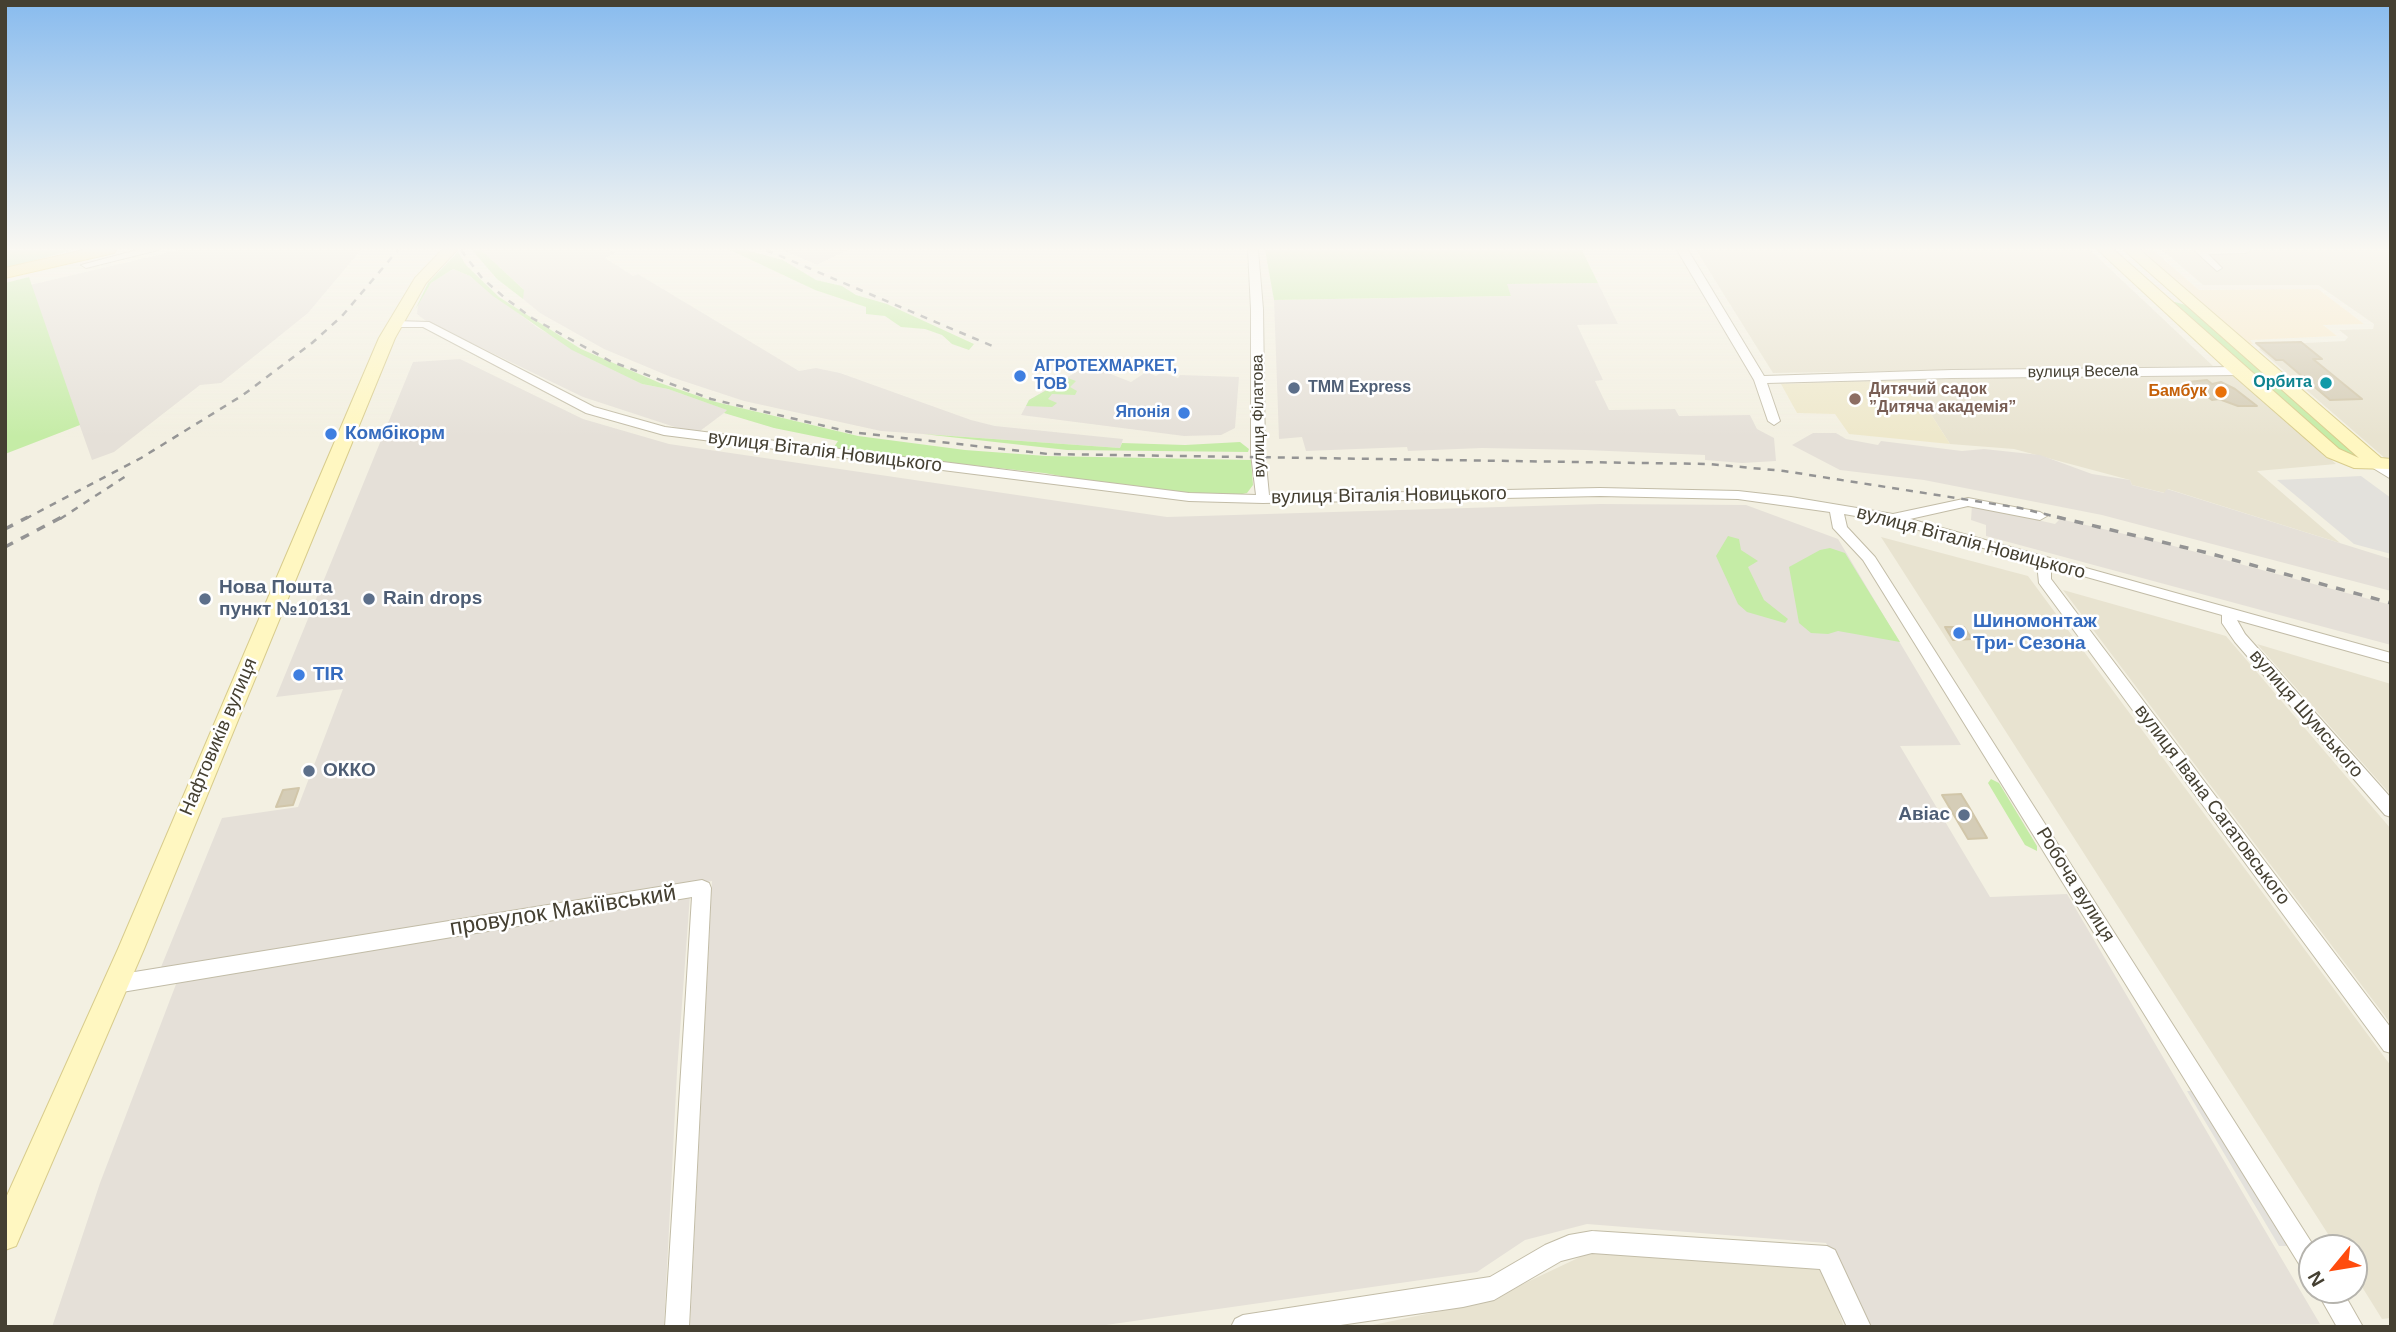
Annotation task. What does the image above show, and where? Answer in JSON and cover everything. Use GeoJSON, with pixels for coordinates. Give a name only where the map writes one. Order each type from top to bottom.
{"type":"FeatureCollection","features":[{"type":"Feature","properties":{"kind":"street","name":"Нафтовиків вулиця"},"geometry":{"type":"LineString","coordinates":[[5,1235],[116,984],[402,312]]}},
{"type":"Feature","properties":{"kind":"street","name":"вулиця Філатова"},"geometry":{"type":"LineString","coordinates":[[1257,312],[1258,454],[1263,499]]}},
{"type":"Feature","properties":{"kind":"street"},"geometry":{"type":"LineString","coordinates":[[1719,312],[1760,380],[1774,421]]}},
{"type":"Feature","properties":{"kind":"street"},"geometry":{"type":"LineString","coordinates":[[2173,312],[2333,453],[2354,463],[2387,468]]}},
{"type":"Feature","properties":{"kind":"street"},"geometry":{"type":"LineString","coordinates":[[2204,312],[2387,468]]}},
{"type":"Feature","properties":{"kind":"street","name":"вулиця Віталія Новицького"},"geometry":{"type":"LineString","coordinates":[[395,324],[425,324],[580,405],[641,426],[719,439],[1135,492],[1222,499],[1600,492],[1738,495],[1891,518],[2391,658]]}},
{"type":"Feature","properties":{"kind":"street","name":"вулиця Весела"},"geometry":{"type":"LineString","coordinates":[[1760,380],[1991,373],[2238,371]]}},
{"type":"Feature","properties":{"kind":"street"},"geometry":{"type":"LineString","coordinates":[[1891,518],[1968,502],[2039,516]]}},
{"type":"Feature","properties":{"kind":"street","name":"Робоча вулиця"},"geometry":{"type":"LineString","coordinates":[[1836,509],[1840,528],[1868,557],[2298,1242]]}},
{"type":"Feature","properties":{"kind":"street","name":"вулиця Івана Сагатовського"},"geometry":{"type":"LineString","coordinates":[[2044,562],[2044,580],[2391,1044]]}},
{"type":"Feature","properties":{"kind":"street","name":"вулиця Шумського"},"geometry":{"type":"LineString","coordinates":[[2229,613],[2230,623],[2240,638],[2391,810]]}},
{"type":"Feature","properties":{"kind":"street","name":"провулок Макіївський"},"geometry":{"type":"LineString","coordinates":[[116,984],[702,888],[677,1327]]}},
{"type":"Feature","properties":{"kind":"street"},"geometry":{"type":"LineString","coordinates":[[1243,1327],[1463,1295],[1494,1288],[1553,1253],[1569,1246],[1592,1242],[1827,1258],[1859,1327]]}},
{"type":"Feature","properties":{"kind":"street"},"geometry":{"type":"LineString","coordinates":[[2337,1304],[2351,1327]]}},
{"type":"Feature","properties":{"kind":"shaded area"},"geometry":{"type":"Polygon","coordinates":[[[40,312],[309,312],[221,383],[200,385],[114,452],[92,460],[40,312]]]}},
{"type":"Feature","properties":{"kind":"shaded area"},"geometry":{"type":"Polygon","coordinates":[[[517,312],[538,328],[642,384],[668,389],[728,410],[700,431],[690,432],[583,397],[426,321],[417,314],[517,312]]]}},
{"type":"Feature","properties":{"kind":"shaded area"},"geometry":{"type":"Polygon","coordinates":[[[701,312],[799,371],[816,368],[840,373],[995,426],[1123,439],[1120,448],[881,431],[744,401],[671,377],[604,349],[540,313],[701,312]]]}},
{"type":"Feature","properties":{"kind":"shaded area"},"geometry":{"type":"Polygon","coordinates":[[[1274,312],[1612,312],[1618,324],[1577,325],[1603,380],[1595,381],[1609,410],[1675,409],[1679,416],[1750,415],[1757,429],[1774,438],[1776,461],[1742,463],[1705,460],[1705,455],[1585,450],[1482,448],[1408,451],[1407,447],[1306,451],[1302,437],[1279,439],[1274,312]]]}},
{"type":"Feature","properties":{"kind":"shaded area"},"geometry":{"type":"Polygon","coordinates":[[[1735,312],[2156,312],[2213,366],[1773,373],[1735,312]]]}},
{"type":"Feature","properties":{"kind":"shaded area"},"geometry":{"type":"Polygon","coordinates":[[[2206,312],[2348,312],[2364,324],[2323,325],[2337,336],[2250,340],[2253,344],[2244,345],[2206,312]]]}},
{"type":"Feature","properties":{"kind":"shaded area"},"geometry":{"type":"Polygon","coordinates":[[[2357,312],[2391,312],[2391,459],[2386,459],[2259,349],[2264,345],[2345,341],[2348,337],[2339,330],[2373,329],[2374,324],[2357,312]]]}},
{"type":"Feature","properties":{"kind":"shaded area"},"geometry":{"type":"Polygon","coordinates":[[[460,359],[583,419],[669,444],[1167,517],[1600,504],[1746,505],[1838,539],[1961,745],[1900,746],[1990,897],[2067,894],[2298,1287],[2298,1304],[2308,1304],[2320,1324],[1869,1327],[1826,1243],[1587,1224],[1525,1240],[1477,1272],[1092,1327],[690,1327],[712,881],[159,972],[222,818],[298,807],[343,689],[276,697],[413,362],[460,359]]]}},
{"type":"Feature","properties":{"kind":"shaded area"},"geometry":{"type":"Polygon","coordinates":[[[1088,365],[1131,382],[1146,372],[1156,376],[1162,372],[1178,378],[1180,375],[1239,377],[1235,428],[1221,435],[1184,436],[1021,415],[1029,400],[1088,365]]]}},
{"type":"Feature","properties":{"kind":"shaded area"},"geometry":{"type":"Polygon","coordinates":[[[2236,373],[2336,464],[2257,471],[2340,543],[2168,489],[2165,493],[2132,485],[2130,480],[2014,449],[1950,444],[1909,380],[2236,373]]]}},
{"type":"Feature","properties":{"kind":"shaded area","name":"Дитячий садок ”Дитяча академія”"},"geometry":{"type":"Polygon","coordinates":[[[1909,380],[1950,444],[1849,434],[1835,414],[1797,413],[1781,384],[1909,380]]]}},
{"type":"Feature","properties":{"kind":"shaded area"},"geometry":{"type":"Polygon","coordinates":[[[1813,433],[1836,433],[1846,439],[1878,445],[1881,441],[1962,451],[1984,449],[2040,455],[2092,474],[2130,480],[2132,485],[2164,493],[2167,489],[2391,559],[2391,591],[2102,515],[1924,480],[1840,470],[1792,445],[1813,433]]]}},
{"type":"Feature","properties":{"kind":"shaded area"},"geometry":{"type":"Polygon","coordinates":[[[2361,476],[2391,498],[2391,554],[2354,544],[2277,480],[2361,476]]]}},
{"type":"Feature","properties":{"kind":"shaded area"},"geometry":{"type":"Polygon","coordinates":[[[1972,505],[2055,524],[2060,519],[2159,542],[2391,605],[2391,645],[1986,536],[1986,525],[1971,520],[1972,505]]]}},
{"type":"Feature","properties":{"kind":"shaded area"},"geometry":{"type":"Polygon","coordinates":[[[1881,537],[2028,576],[2391,1066],[2391,1318],[2382,1319],[2368,1296],[2368,1234],[2328,1234],[1881,537]]]}},
{"type":"Feature","properties":{"kind":"shaded area"},"geometry":{"type":"Polygon","coordinates":[[[2063,590],[2226,636],[2391,829],[2391,1024],[2063,590]]]}},
{"type":"Feature","properties":{"kind":"shaded area"},"geometry":{"type":"Polygon","coordinates":[[[2257,644],[2391,684],[2391,795],[2257,644]]]}},
{"type":"Feature","properties":{"kind":"shaded area"},"geometry":{"type":"Polygon","coordinates":[[[690,895],[677,1072],[664,1327],[52,1327],[100,1183],[178,979],[690,895]]]}},
{"type":"Feature","properties":{"kind":"shaded area"},"geometry":{"type":"Polygon","coordinates":[[[2187,1091],[2200,1091],[2293,1246],[2279,1246],[2187,1091]]]}},
{"type":"Feature","properties":{"kind":"shaded area"},"geometry":{"type":"Polygon","coordinates":[[[1597,1249],[1823,1266],[1844,1327],[1363,1327],[1485,1302],[1597,1249]]]}},
{"type":"Feature","properties":{"kind":"green space"},"geometry":{"type":"Polygon","coordinates":[[[5,312],[41,312],[80,425],[5,454],[5,312]]]}},
{"type":"Feature","properties":{"kind":"green space"},"geometry":{"type":"Polygon","coordinates":[[[517,312],[523,312],[581,349],[660,383],[716,402],[858,436],[965,450],[1046,456],[1251,460],[1253,485],[1247,493],[1238,495],[1187,493],[1123,487],[1044,473],[832,450],[838,441],[774,428],[724,413],[727,410],[668,389],[642,384],[572,350],[517,312]]]}},
{"type":"Feature","properties":{"kind":"green space"},"geometry":{"type":"Polygon","coordinates":[[[905,312],[974,344],[969,350],[925,329],[901,327],[885,316],[866,314],[905,312]]]}},
{"type":"Feature","properties":{"kind":"green space"},"geometry":{"type":"Polygon","coordinates":[[[2181,312],[2194,312],[2356,456],[2340,454],[2181,312]]]}},
{"type":"Feature","properties":{"kind":"green space"},"geometry":{"type":"Polygon","coordinates":[[[1068,378],[1076,381],[1070,387],[1077,391],[1075,395],[1052,394],[1048,399],[1057,403],[1052,407],[1026,406],[1029,400],[1068,378]]]}},
{"type":"Feature","properties":{"kind":"green space"},"geometry":{"type":"Polygon","coordinates":[[[923,434],[1120,448],[1122,443],[1185,445],[1240,442],[1249,449],[1248,452],[1067,450],[923,434]]]}},
{"type":"Feature","properties":{"kind":"green space"},"geometry":{"type":"Polygon","coordinates":[[[1728,536],[1739,539],[1741,550],[1758,561],[1748,567],[1764,600],[1788,619],[1785,623],[1747,612],[1738,604],[1716,556],[1728,536]]]}},
{"type":"Feature","properties":{"kind":"green space"},"geometry":{"type":"Polygon","coordinates":[[[1830,548],[1845,553],[1900,642],[1838,631],[1828,634],[1811,633],[1799,623],[1789,567],[1820,550],[1830,548]]]}},
{"type":"Feature","properties":{"kind":"green space"},"geometry":{"type":"Polygon","coordinates":[[[1991,779],[1999,783],[2037,846],[2037,851],[2025,845],[1988,783],[1991,779]]]}},
{"type":"Feature","properties":{"kind":"building"},"geometry":{"type":"Polygon","coordinates":[[[2301,342],[2322,359],[2313,359],[2362,399],[2330,400],[2283,360],[2276,360],[2256,343],[2301,342]]]}},
{"type":"Feature","properties":{"kind":"building","name":"Бамбук"},"geometry":{"type":"Polygon","coordinates":[[[2207,380],[2212,384],[2221,382],[2235,389],[2257,406],[2238,406],[2219,399],[2212,400],[2188,382],[2207,380]]]}},
{"type":"Feature","properties":{"kind":"building","name":"Шиномонтаж Три- Сезона"},"geometry":{"type":"Polygon","coordinates":[[[1945,627],[1964,627],[1972,639],[1953,640],[1945,627]]]}},
{"type":"Feature","properties":{"kind":"building"},"geometry":{"type":"Polygon","coordinates":[[[299,788],[293,805],[276,807],[283,790],[299,788]]]}},
{"type":"Feature","properties":{"kind":"building","name":"Авіас"},"geometry":{"type":"Polygon","coordinates":[[[1961,794],[1987,838],[1968,839],[1942,795],[1961,794]]]}},
{"type":"Feature","properties":{"kind":"railway"},"geometry":{"type":"LineString","coordinates":[[25,519],[141,458],[243,395],[312,343],[345,312]]}},
{"type":"Feature","properties":{"kind":"railway"},"geometry":{"type":"LineString","coordinates":[[524,312],[610,361],[711,399],[850,432],[1048,454],[1709,464],[1784,471],[2020,508],[2065,519]]}},
{"type":"Feature","properties":{"kind":"railway"},"geometry":{"type":"LineString","coordinates":[[913,312],[997,348]]}},
{"type":"Feature","properties":{"kind":"railway"},"geometry":{"type":"LineString","coordinates":[[60,519],[126,476]]}},
{"type":"Feature","properties":{"kind":"railway"},"geometry":{"type":"LineString","coordinates":[[5,529],[28,517]]}},
{"type":"Feature","properties":{"kind":"railway"},"geometry":{"type":"LineString","coordinates":[[5,547],[62,517]]}},
{"type":"Feature","properties":{"kind":"railway"},"geometry":{"type":"LineString","coordinates":[[2057,517],[2208,553],[2391,603]]}},
{"type":"Feature","properties":{"kind":"place","name":"АГРОТЕХМАРКЕТ, ТОВ"},"geometry":{"type":"Point","coordinates":[1020,376]}},
{"type":"Feature","properties":{"kind":"place","name":"Орбита"},"geometry":{"type":"Point","coordinates":[2326,383]}},
{"type":"Feature","properties":{"kind":"place","name":"TMM Express"},"geometry":{"type":"Point","coordinates":[1294,388]}},
{"type":"Feature","properties":{"kind":"place","name":"Бамбук"},"geometry":{"type":"Point","coordinates":[2221,392]}},
{"type":"Feature","properties":{"kind":"place","name":"Дитячий садок ”Дитяча академія”"},"geometry":{"type":"Point","coordinates":[1855,399]}},
{"type":"Feature","properties":{"kind":"place","name":"Японія"},"geometry":{"type":"Point","coordinates":[1184,413]}},
{"type":"Feature","properties":{"kind":"place","name":"Комбікорм"},"geometry":{"type":"Point","coordinates":[331,434]}},
{"type":"Feature","properties":{"kind":"place","name":"Нова Пошта пункт №10131"},"geometry":{"type":"Point","coordinates":[205,599]}},
{"type":"Feature","properties":{"kind":"place","name":"Rain drops"},"geometry":{"type":"Point","coordinates":[369,599]}},
{"type":"Feature","properties":{"kind":"place","name":"Шиномонтаж Три- Сезона"},"geometry":{"type":"Point","coordinates":[1959,633]}},
{"type":"Feature","properties":{"kind":"place","name":"TIR"},"geometry":{"type":"Point","coordinates":[299,675]}},
{"type":"Feature","properties":{"kind":"place","name":"ОККО"},"geometry":{"type":"Point","coordinates":[309,771]}},
{"type":"Feature","properties":{"kind":"place","name":"Авіас"},"geometry":{"type":"Point","coordinates":[1964,815]}}]}
